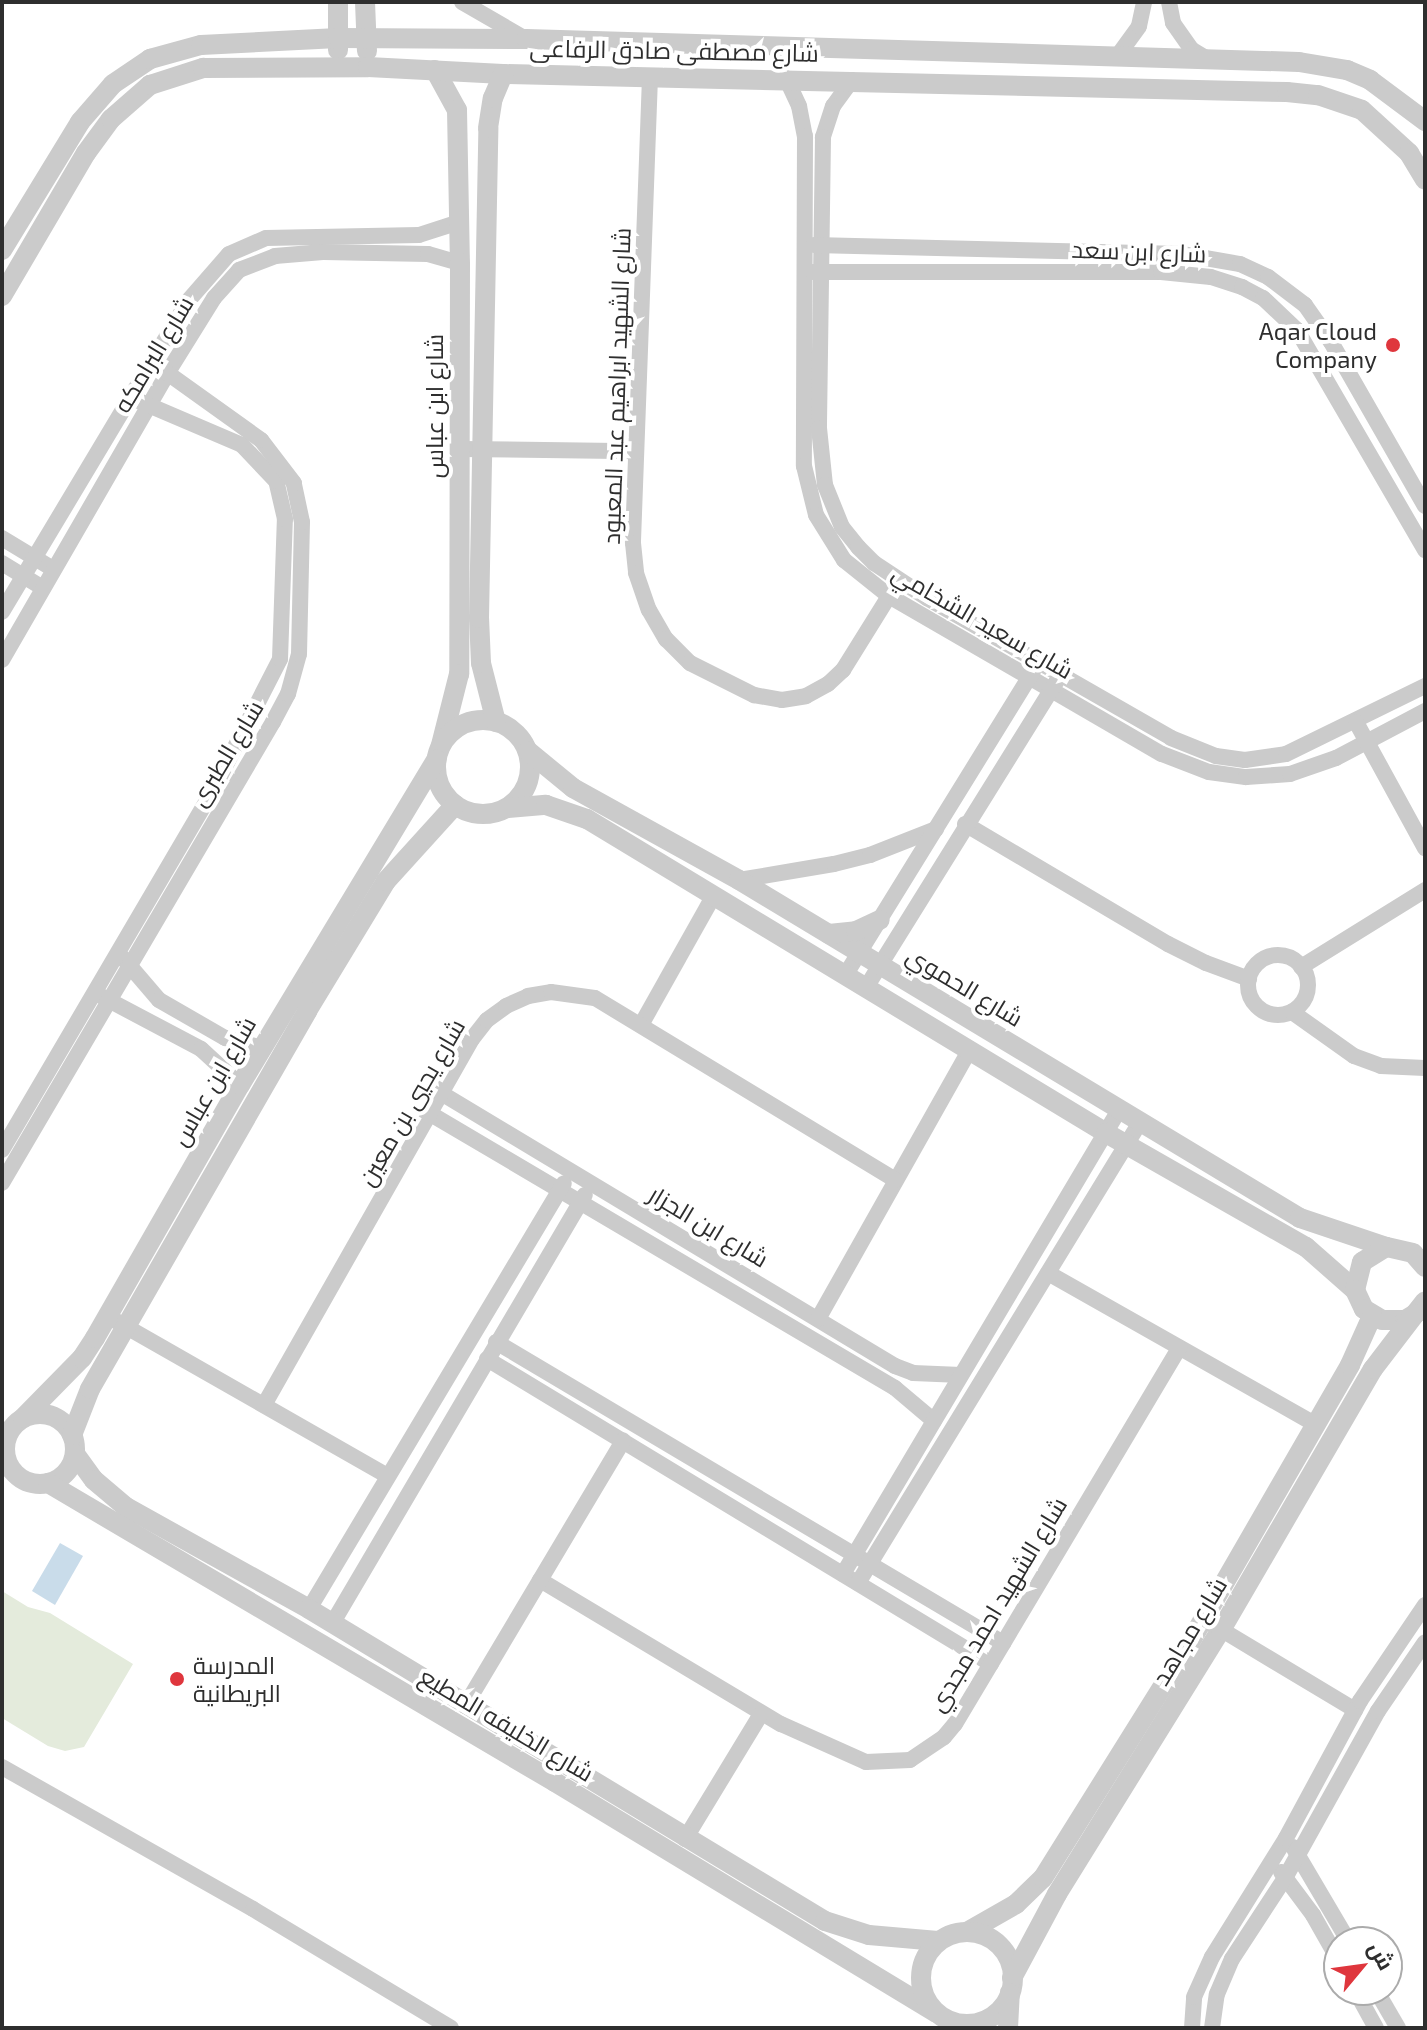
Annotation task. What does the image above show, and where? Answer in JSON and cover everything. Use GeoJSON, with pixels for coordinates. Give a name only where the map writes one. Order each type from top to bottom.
{"type":"FeatureCollection","features":[{"type":"Feature","properties":{"kind":"street"},"geometry":{"type":"LineString","coordinates":[[338,2],[338,67]]}},
{"type":"Feature","properties":{"kind":"street"},"geometry":{"type":"LineString","coordinates":[[365,2],[368,67]]}},
{"type":"Feature","properties":{"kind":"street"},"geometry":{"type":"LineString","coordinates":[[462,2],[526,39]]}},
{"type":"Feature","properties":{"kind":"street"},"geometry":{"type":"LineString","coordinates":[[1119,54],[1139,26],[1144,2]]}},
{"type":"Feature","properties":{"kind":"street"},"geometry":{"type":"LineString","coordinates":[[1169,2],[1173,23],[1191,49],[1206,58]]}},
{"type":"Feature","properties":{"kind":"street","name":"شارع مصطفى صادق الرفاعى"},"geometry":{"type":"LineString","coordinates":[[2,250],[80,122],[96,102],[129,70],[177,49],[201,45],[338,38],[526,39],[1119,54],[1299,62],[1347,70],[1391,93],[1425,121]]}},
{"type":"Feature","properties":{"kind":"street","name":"شارع مصطفى صادق الرفاعى"},"geometry":{"type":"LineString","coordinates":[[2,296],[86,153],[111,119],[150,85],[203,68],[368,67],[503,74],[786,78],[1318,95],[1362,110],[1378,122],[1409,153],[1425,180]]}},
{"type":"Feature","properties":{"kind":"street","name":"شارع ابن عباس"},"geometry":{"type":"LineString","coordinates":[[11,1428],[82,1358],[438,752],[459,674],[460,263],[457,110],[435,70]]}},
{"type":"Feature","properties":{"kind":"street","name":"شارع ابن عباس"},"geometry":{"type":"LineString","coordinates":[[496,722],[481,663],[482,449],[488,128],[493,98],[503,74]]}},
{"type":"Feature","properties":{"kind":"street","name":"شارع الشهيد ابراهيم عبد المعبود"},"geometry":{"type":"LineString","coordinates":[[650,77],[633,543],[640,585],[649,610],[666,639],[690,663],[754,695],[782,700],[806,696],[828,684],[843,670],[889,596]]}},
{"type":"Feature","properties":{"kind":"street","name":"شارع سعيد الشخامي"},"geometry":{"type":"LineString","coordinates":[[786,78],[799,106],[805,136],[802,432],[808,491],[828,539],[844,560],[889,596],[1050,690],[1162,754],[1209,772],[1246,777],[1290,774],[1367,744],[1425,711]]}},
{"type":"Feature","properties":{"kind":"street","name":"شارع سعيد الشخامي"},"geometry":{"type":"LineString","coordinates":[[852,80],[833,106],[823,137],[821,466],[831,505],[842,527],[858,547],[887,573],[1038,662],[1171,738],[1216,756],[1245,760],[1286,754],[1425,686]]}},
{"type":"Feature","properties":{"kind":"street","name":"شارع البرامكه"},"geometry":{"type":"LineString","coordinates":[[2,612],[152,362],[203,282],[229,254],[246,245],[286,235],[419,235],[459,222]]}},
{"type":"Feature","properties":{"kind":"street","name":"شارع ابن سعد"},"geometry":{"type":"LineString","coordinates":[[804,245],[1182,254],[1227,260],[1268,277],[1305,305],[1425,506]]}},
{"type":"Feature","properties":{"kind":"street","name":"شارع البرامكه"},"geometry":{"type":"LineString","coordinates":[[2,660],[168,372],[225,285],[239,270],[275,256],[323,252],[428,254],[460,263]]}},
{"type":"Feature","properties":{"kind":"street","name":"شارع ابن سعد"},"geometry":{"type":"LineString","coordinates":[[804,272],[1161,272],[1224,280],[1263,298],[1297,330],[1353,421],[1425,550]]}},
{"type":"Feature","properties":{"kind":"street","name":"شارع الطبرى"},"geometry":{"type":"LineString","coordinates":[[124,959],[288,694],[299,654],[300,500],[285,467],[261,440],[152,362]]}},
{"type":"Feature","properties":{"kind":"street","name":"شارع الطبرى"},"geometry":{"type":"LineString","coordinates":[[2,1183],[250,722],[280,659],[285,519],[282,497],[266,466],[242,445],[132,398]]}},
{"type":"Feature","properties":{"kind":"street"},"geometry":{"type":"LineString","coordinates":[[1353,421],[1371,412]]}},
{"type":"Feature","properties":{"kind":"street"},"geometry":{"type":"LineString","coordinates":[[460,449],[636,451]]}},
{"type":"Feature","properties":{"kind":"street"},"geometry":{"type":"LineString","coordinates":[[2,538],[53,569]]}},
{"type":"Feature","properties":{"kind":"street"},"geometry":{"type":"LineString","coordinates":[[2,563],[43,588]]}},
{"type":"Feature","properties":{"kind":"street"},"geometry":{"type":"LineString","coordinates":[[846,974],[1038,662]]}},
{"type":"Feature","properties":{"kind":"street"},"geometry":{"type":"LineString","coordinates":[[867,986],[1061,674]]}},
{"type":"Feature","properties":{"kind":"street"},"geometry":{"type":"LineString","coordinates":[[250,722],[265,734]]}},
{"type":"Feature","properties":{"kind":"street"},"geometry":{"type":"LineString","coordinates":[[508,808],[525,789],[529,777],[528,751],[520,738],[496,722],[464,724],[438,752],[439,785],[455,805],[481,815],[508,808],[546,805],[587,819],[1106,1133],[1306,1247],[1355,1290],[1364,1309],[1372,1316],[1393,1322],[1422,1306]]}},
{"type":"Feature","properties":{"kind":"street"},"geometry":{"type":"LineString","coordinates":[[1356,722],[1425,848]]}},
{"type":"Feature","properties":{"kind":"street","name":"شارع الحموي"},"geometry":{"type":"LineString","coordinates":[[528,751],[573,788],[739,880],[1139,1124],[1300,1218],[1421,1257]]}},
{"type":"Feature","properties":{"kind":"street","name":"شارع ابن عباس"},"geometry":{"type":"LineString","coordinates":[[74,1444],[90,1389],[307,1011],[386,881],[455,805]]}},
{"type":"Feature","properties":{"kind":"street"},"geometry":{"type":"LineString","coordinates":[[965,824],[1168,944],[1249,979]]}},
{"type":"Feature","properties":{"kind":"street"},"geometry":{"type":"LineString","coordinates":[[739,880],[846,861],[936,829]]}},
{"type":"Feature","properties":{"kind":"street"},"geometry":{"type":"LineString","coordinates":[[1301,967],[1425,890]]}},
{"type":"Feature","properties":{"kind":"street"},"geometry":{"type":"LineString","coordinates":[[641,1025],[714,895]]}},
{"type":"Feature","properties":{"kind":"street"},"geometry":{"type":"LineString","coordinates":[[829,934],[856,931],[880,920]]}},
{"type":"Feature","properties":{"kind":"street"},"geometry":{"type":"LineString","coordinates":[[1275,956],[1289,958],[1301,967],[1308,988],[1303,1002],[1292,1012],[1270,1014],[1257,1007],[1249,994],[1249,979],[1261,961],[1275,956]]}},
{"type":"Feature","properties":{"kind":"street"},"geometry":{"type":"LineString","coordinates":[[124,959],[159,1000],[225,1038],[262,1048]]}},
{"type":"Feature","properties":{"kind":"street","name":"شارع يحيي بن معين"},"geometry":{"type":"LineString","coordinates":[[264,1405],[429,1113],[487,1020],[506,1006],[528,996],[551,992],[595,998],[895,1180]]}},
{"type":"Feature","properties":{"kind":"street"},"geometry":{"type":"LineString","coordinates":[[103,997],[201,1049],[240,1085]]}},
{"type":"Feature","properties":{"kind":"street","name":"شارع الطبرى"},"geometry":{"type":"LineString","coordinates":[[2,1150],[103,997]]}},
{"type":"Feature","properties":{"kind":"street"},"geometry":{"type":"LineString","coordinates":[[1292,1012],[1354,1056],[1381,1066],[1425,1068]]}},
{"type":"Feature","properties":{"kind":"street"},"geometry":{"type":"LineString","coordinates":[[818,1319],[970,1049]]}},
{"type":"Feature","properties":{"kind":"street","name":"شارع ابن الجزار"},"geometry":{"type":"LineString","coordinates":[[441,1093],[913,1373],[961,1375]]}},
{"type":"Feature","properties":{"kind":"street"},"geometry":{"type":"LineString","coordinates":[[843,1574],[1119,1110]]}},
{"type":"Feature","properties":{"kind":"street","name":"شارع ابن الجزار"},"geometry":{"type":"LineString","coordinates":[[429,1113],[895,1388],[934,1421]]}},
{"type":"Feature","properties":{"kind":"street"},"geometry":{"type":"LineString","coordinates":[[858,1583],[1139,1124]]}},
{"type":"Feature","properties":{"kind":"street"},"geometry":{"type":"LineString","coordinates":[[309,1609],[571,1171]]}},
{"type":"Feature","properties":{"kind":"street"},"geometry":{"type":"LineString","coordinates":[[332,1624],[592,1184]]}},
{"type":"Feature","properties":{"kind":"street"},"geometry":{"type":"LineString","coordinates":[[1355,1290],[1362,1262],[1386,1247]]}},
{"type":"Feature","properties":{"kind":"street"},"geometry":{"type":"LineString","coordinates":[[1048,1273],[1315,1424]]}},
{"type":"Feature","properties":{"kind":"street","name":"شارع مجاهد"},"geometry":{"type":"LineString","coordinates":[[967,1932],[1016,1904],[1043,1878],[1212,1624],[1373,1369],[1422,1306]]}},
{"type":"Feature","properties":{"kind":"street"},"geometry":{"type":"LineString","coordinates":[[107,1316],[388,1476]]}},
{"type":"Feature","properties":{"kind":"street","name":"شارع مجاهد"},"geometry":{"type":"LineString","coordinates":[[1011,1986],[1057,1894],[1212,1624],[1315,1424],[1354,1357],[1372,1316]]}},
{"type":"Feature","properties":{"kind":"street"},"geometry":{"type":"LineString","coordinates":[[496,1342],[1003,1643]]}},
{"type":"Feature","properties":{"kind":"street","name":"شارع الشهيد احمد مجدي"},"geometry":{"type":"LineString","coordinates":[[540,1580],[761,1714],[866,1762],[910,1760],[944,1737],[955,1724],[1179,1348]]}},
{"type":"Feature","properties":{"kind":"street"},"geometry":{"type":"LineString","coordinates":[[487,1359],[991,1664]]}},
{"type":"Feature","properties":{"kind":"street"},"geometry":{"type":"LineString","coordinates":[[46,1414],[57,1418],[74,1444],[63,1476],[48,1483],[24,1481],[7,1470],[5,1451],[11,1428],[46,1414]]}},
{"type":"Feature","properties":{"kind":"street"},"geometry":{"type":"LineString","coordinates":[[465,1706],[623,1441]]}},
{"type":"Feature","properties":{"kind":"street","name":"شارع الخليفه المطيع"},"geometry":{"type":"LineString","coordinates":[[74,1444],[94,1480],[126,1507],[309,1609],[685,1839],[762,1896],[947,2021]]}},
{"type":"Feature","properties":{"kind":"street","name":"شارع الخليفه المطيع"},"geometry":{"type":"LineString","coordinates":[[48,1483],[762,1896],[848,1930],[938,1941]]}},
{"type":"Feature","properties":{"kind":"street"},"geometry":{"type":"LineString","coordinates":[[1192,2028],[1194,1997],[1212,1957],[1286,1838],[1355,1710],[1425,1606]]}},
{"type":"Feature","properties":{"kind":"street"},"geometry":{"type":"LineString","coordinates":[[1212,1624],[1355,1710],[1367,1730]]}},
{"type":"Feature","properties":{"kind":"street"},"geometry":{"type":"LineString","coordinates":[[1212,2028],[1217,1994],[1224,1975],[1299,1854],[1378,1711],[1425,1642]]}},
{"type":"Feature","properties":{"kind":"street"},"geometry":{"type":"LineString","coordinates":[[1355,1710],[1378,1711]]}},
{"type":"Feature","properties":{"kind":"street"},"geometry":{"type":"LineString","coordinates":[[685,1839],[761,1714]]}},
{"type":"Feature","properties":{"kind":"street"},"geometry":{"type":"LineString","coordinates":[[2,1767],[240,1901],[451,2028]]}},
{"type":"Feature","properties":{"kind":"street"},"geometry":{"type":"LineString","coordinates":[[1286,1838],[1299,1854],[1340,1926]]}},
{"type":"Feature","properties":{"kind":"street"},"geometry":{"type":"LineString","coordinates":[[1272,1862],[1323,1933]]}},
{"type":"Feature","properties":{"kind":"street"},"geometry":{"type":"LineString","coordinates":[[1008,2028],[1011,1986],[1004,1951],[994,1941],[967,1932],[938,1941],[927,1954],[921,1985],[927,2000],[947,2021],[979,2022],[992,2016],[1011,1986]]}},
{"type":"Feature","properties":{"kind":"street"},"geometry":{"type":"LineString","coordinates":[[1364,2006],[1376,2028]]}},
{"type":"Feature","properties":{"kind":"street"},"geometry":{"type":"LineString","coordinates":[[1385,2006],[1398,2028]]}},
{"type":"Feature","properties":{"kind":"green space"},"geometry":{"type":"Polygon","coordinates":[[[2,1591],[28,1607],[50,1613],[133,1664],[84,1747],[65,1751],[48,1746],[2,1718],[2,1591]]]}},
{"type":"Feature","properties":{"kind":"water"},"geometry":{"type":"Polygon","coordinates":[[[60,1543],[83,1556],[55,1605],[32,1591],[60,1543]]]}},
{"type":"Feature","properties":{"kind":"place","name":"Aqar Cloud Company"},"geometry":{"type":"Point","coordinates":[1393,345]}},
{"type":"Feature","properties":{"kind":"place","name":"المدرسة البريطانية"},"geometry":{"type":"Point","coordinates":[177,1679]}}]}
